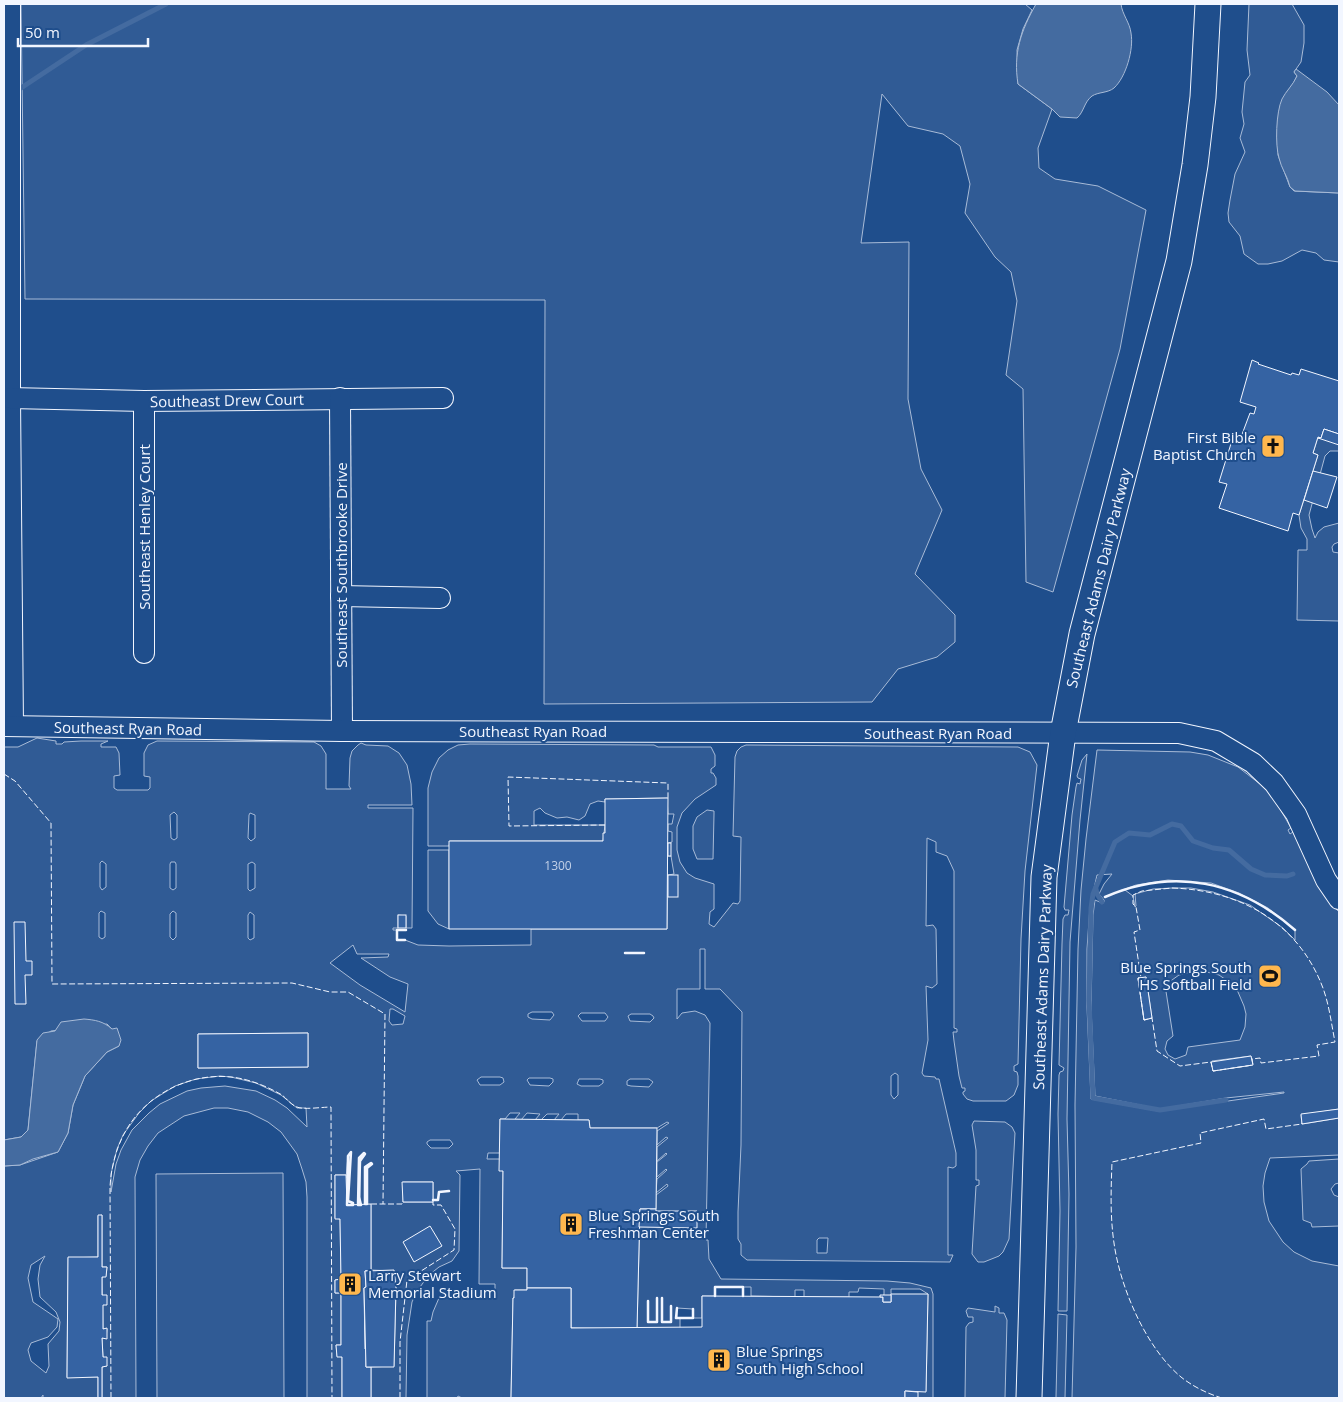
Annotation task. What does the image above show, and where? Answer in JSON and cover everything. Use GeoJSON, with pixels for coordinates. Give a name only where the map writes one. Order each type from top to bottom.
{"type":"FeatureCollection","features":[{"type":"Feature","properties":{"kind":"main road","name":"Southeast Adams Dairy Parkway"},"geometry":{"type":"LineString","coordinates":[[1029,1398],[1044,877],[1063,734],[1082,634],[1179,261],[1195,165],[1203,97],[1208,4]]}},
{"type":"Feature","properties":{"kind":"street"},"geometry":{"type":"LineString","coordinates":[[8,726],[10,4]]}},
{"type":"Feature","properties":{"kind":"street","name":"Southeast Drew Court"},"geometry":{"type":"LineString","coordinates":[[10,398],[144,401],[443,398]]}},
{"type":"Feature","properties":{"kind":"street","name":"Southeast Southbrooke Drive"},"geometry":{"type":"LineString","coordinates":[[340,398],[342,731]]}},
{"type":"Feature","properties":{"kind":"street","name":"Southeast Henley Court"},"geometry":{"type":"LineString","coordinates":[[144,401],[144,653]]}},
{"type":"Feature","properties":{"kind":"street"},"geometry":{"type":"LineString","coordinates":[[341,596],[440,598]]}},
{"type":"Feature","properties":{"kind":"street","name":"Southeast Ryan Road"},"geometry":{"type":"LineString","coordinates":[[8,726],[342,731],[1179,733],[1216,741],[1245,759],[1274,783],[1296,814],[1326,880],[1339,899]]}},
{"type":"Feature","properties":{"kind":"shaded area"},"geometry":{"type":"Polygon","coordinates":[[[21,4],[1025,4],[1032,10],[1023,29],[1017,50],[1018,84],[1052,109],[1038,148],[1039,168],[1055,179],[1098,186],[1146,210],[1120,349],[1053,592],[1026,582],[1023,389],[1006,375],[1017,301],[1011,272],[995,257],[965,213],[970,184],[960,146],[943,134],[908,126],[882,94],[861,243],[909,242],[908,399],[921,469],[942,510],[915,574],[955,615],[955,642],[937,657],[898,669],[872,702],[544,704],[545,300],[25,299],[21,4]]]}},
{"type":"Feature","properties":{"kind":"shaded area"},"geometry":{"type":"Polygon","coordinates":[[[1036,4],[1121,4],[1129,26],[1132,40],[1128,62],[1122,77],[1112,90],[1092,96],[1077,118],[1060,117],[1018,84],[1017,62],[1022,33],[1036,4]]]}},
{"type":"Feature","properties":{"kind":"shaded area"},"geometry":{"type":"Polygon","coordinates":[[[1249,4],[1292,4],[1304,25],[1301,62],[1294,72],[1297,76],[1287,92],[1278,141],[1278,155],[1290,187],[1294,191],[1339,193],[1339,262],[1324,260],[1316,253],[1302,250],[1282,261],[1258,264],[1244,254],[1240,236],[1229,222],[1228,213],[1235,174],[1245,152],[1240,138],[1244,124],[1242,112],[1245,82],[1250,75],[1247,50],[1249,4]]]}},
{"type":"Feature","properties":{"kind":"shaded area"},"geometry":{"type":"Polygon","coordinates":[[[1296,69],[1327,92],[1339,105],[1339,193],[1295,191],[1290,187],[1280,162],[1277,137],[1278,112],[1285,93],[1297,76],[1294,72],[1296,69]]]}},
{"type":"Feature","properties":{"kind":"shaded area"},"geometry":{"type":"Polygon","coordinates":[[[1324,429],[1339,434],[1339,451],[1330,451],[1325,456],[1309,515],[1315,538],[1324,527],[1339,523],[1339,542],[1332,547],[1333,552],[1339,553],[1339,621],[1297,620],[1298,550],[1307,550],[1307,539],[1301,528],[1299,515],[1318,455],[1313,453],[1318,437],[1324,429]]]}},
{"type":"Feature","properties":{"kind":"shaded area"},"geometry":{"type":"Polygon","coordinates":[[[37,738],[56,741],[56,744],[81,741],[108,741],[101,744],[101,747],[116,747],[119,753],[120,775],[114,776],[114,788],[117,790],[148,790],[150,788],[150,777],[144,776],[144,753],[148,745],[157,741],[314,742],[321,746],[326,754],[326,789],[351,789],[349,786],[350,758],[352,751],[358,745],[361,743],[388,746],[399,753],[407,765],[411,784],[412,805],[368,805],[368,808],[413,808],[412,928],[406,928],[406,916],[398,915],[398,928],[393,928],[393,930],[397,930],[397,940],[405,940],[418,945],[449,946],[531,945],[531,929],[667,929],[668,875],[674,874],[671,856],[668,856],[668,843],[672,842],[672,832],[668,831],[668,824],[672,824],[674,814],[668,814],[667,798],[605,799],[605,802],[598,801],[590,804],[585,816],[579,820],[567,817],[557,818],[545,813],[540,808],[534,811],[534,825],[605,825],[603,841],[450,841],[449,846],[428,846],[428,788],[432,772],[439,758],[448,750],[458,745],[654,745],[658,747],[711,747],[715,755],[715,766],[711,769],[711,773],[716,778],[716,785],[695,799],[682,813],[677,827],[677,850],[680,862],[687,873],[695,878],[714,884],[714,909],[710,912],[709,924],[714,927],[733,903],[738,904],[740,901],[741,837],[733,836],[735,757],[741,747],[746,745],[1018,747],[1030,752],[1037,765],[1025,871],[1021,939],[1018,1064],[1014,1066],[1014,1071],[1017,1072],[1018,1076],[1018,1085],[1014,1095],[1006,1101],[973,1101],[967,1099],[963,1094],[965,1088],[962,1088],[959,1076],[953,1032],[957,1032],[957,1029],[954,1028],[954,871],[947,856],[936,852],[936,842],[927,838],[926,926],[933,925],[936,929],[937,984],[932,988],[926,986],[928,1040],[922,1073],[924,1076],[939,1079],[956,1153],[956,1166],[953,1168],[948,1167],[948,1255],[953,1255],[950,1262],[747,1260],[741,1255],[741,1244],[738,1239],[738,1212],[741,1145],[742,1012],[720,989],[705,989],[705,949],[700,949],[700,989],[677,989],[677,1019],[682,1013],[695,1011],[705,1015],[710,1023],[706,1240],[708,1240],[709,1259],[721,1279],[887,1281],[910,1283],[931,1288],[933,1294],[933,1398],[905,1398],[905,1391],[926,1391],[928,1294],[920,1289],[891,1289],[891,1302],[883,1295],[884,1289],[859,1288],[858,1292],[849,1292],[849,1297],[804,1297],[804,1290],[795,1290],[795,1297],[751,1296],[751,1287],[715,1287],[715,1296],[702,1296],[702,1318],[693,1318],[693,1309],[677,1308],[677,1318],[680,1318],[680,1329],[637,1329],[640,1209],[656,1209],[656,1195],[668,1186],[667,1184],[656,1193],[657,1179],[667,1170],[657,1177],[657,1162],[667,1154],[657,1161],[657,1147],[668,1138],[666,1137],[657,1145],[657,1131],[669,1123],[667,1122],[657,1128],[590,1128],[589,1120],[578,1120],[578,1114],[566,1114],[561,1120],[554,1120],[559,1114],[547,1114],[541,1120],[535,1120],[540,1114],[527,1113],[521,1120],[515,1119],[520,1113],[510,1113],[505,1119],[500,1119],[500,1153],[488,1153],[487,1159],[500,1159],[503,1171],[502,1268],[527,1268],[527,1290],[515,1290],[513,1298],[511,1398],[462,1398],[458,1396],[457,1398],[427,1398],[427,1321],[431,1321],[439,1298],[446,1292],[451,1291],[458,1298],[495,1297],[495,1284],[479,1284],[480,1169],[456,1171],[460,1175],[459,1251],[452,1261],[439,1267],[429,1275],[417,1291],[412,1302],[407,1335],[406,1398],[371,1398],[371,1367],[394,1366],[396,1289],[394,1271],[371,1270],[371,1205],[367,1204],[366,1188],[367,1168],[372,1164],[370,1163],[366,1166],[365,1204],[361,1205],[360,1161],[364,1153],[359,1157],[358,1205],[353,1205],[353,1203],[348,1201],[351,1152],[348,1156],[346,1178],[346,1175],[335,1175],[335,1218],[340,1219],[341,1279],[335,1280],[335,1293],[341,1293],[341,1345],[336,1345],[337,1356],[342,1357],[342,1398],[307,1398],[307,1197],[306,1182],[302,1169],[297,1154],[281,1132],[268,1122],[248,1112],[228,1108],[214,1108],[184,1116],[158,1133],[140,1160],[135,1177],[136,1398],[102,1398],[102,1367],[107,1366],[103,1357],[102,1338],[106,1338],[107,1329],[103,1329],[102,1277],[106,1276],[107,1267],[102,1267],[102,1215],[98,1216],[98,1257],[68,1258],[67,1377],[98,1377],[98,1398],[43,1398],[43,1395],[41,1398],[4,1398],[4,1166],[20,1165],[58,1152],[68,1133],[73,1105],[85,1076],[107,1052],[119,1046],[112,1029],[107,1024],[51,1031],[37,1041],[28,1130],[21,1137],[4,1140],[4,747],[18,747],[37,738]],[[174,812],[170,815],[171,838],[174,840],[177,838],[177,815],[174,812]],[[250,813],[248,838],[251,841],[255,838],[255,815],[250,813]],[[102,861],[100,863],[100,887],[102,890],[106,887],[106,864],[102,861]],[[171,862],[170,888],[173,890],[176,888],[176,864],[171,862]],[[252,862],[248,864],[248,889],[250,891],[255,888],[255,864],[252,862]],[[101,911],[99,913],[99,937],[102,939],[105,937],[105,913],[101,911]],[[173,911],[170,914],[170,937],[173,940],[176,937],[176,913],[173,911]],[[250,912],[248,915],[248,938],[250,940],[254,938],[254,915],[250,912]],[[353,945],[330,963],[360,985],[405,1012],[408,984],[390,977],[361,958],[388,957],[389,954],[357,954],[353,945]],[[390,1009],[389,1021],[392,1025],[403,1024],[405,1016],[390,1009]],[[532,1012],[528,1014],[528,1017],[550,1020],[554,1015],[552,1012],[532,1012]],[[581,1013],[578,1016],[582,1021],[605,1021],[608,1017],[605,1013],[581,1013]],[[631,1014],[628,1016],[630,1021],[650,1022],[654,1018],[650,1014],[631,1014]],[[308,1033],[198,1034],[198,1068],[308,1067],[308,1033]],[[895,1073],[891,1076],[891,1095],[894,1099],[898,1095],[898,1075],[895,1073]],[[220,1076],[196,1079],[175,1086],[151,1101],[139,1113],[123,1135],[117,1149],[111,1174],[111,1192],[116,1164],[132,1130],[160,1104],[187,1091],[225,1086],[256,1091],[287,1108],[307,1127],[306,1108],[297,1108],[281,1095],[256,1083],[220,1076]],[[481,1077],[477,1080],[480,1085],[500,1085],[504,1082],[503,1078],[500,1077],[481,1077]],[[529,1078],[527,1080],[530,1085],[549,1086],[553,1079],[550,1078],[529,1078]],[[579,1079],[577,1084],[581,1086],[599,1086],[603,1083],[603,1080],[579,1079]],[[630,1079],[627,1081],[627,1085],[649,1087],[653,1082],[649,1079],[630,1079]],[[430,1140],[427,1144],[431,1148],[449,1148],[453,1144],[450,1140],[430,1140]],[[403,1182],[403,1202],[433,1202],[433,1182],[403,1182]],[[819,1238],[817,1240],[817,1253],[827,1253],[828,1238],[819,1238]],[[45,1256],[31,1265],[28,1278],[33,1302],[58,1319],[57,1327],[48,1337],[31,1343],[28,1350],[31,1361],[46,1373],[49,1366],[48,1344],[59,1331],[60,1322],[56,1312],[40,1297],[38,1279],[40,1265],[45,1256]]]}},
{"type":"Feature","properties":{"kind":"shaded area"},"geometry":{"type":"Polygon","coordinates":[[[1097,750],[1190,752],[1208,755],[1238,767],[1264,787],[1275,800],[1291,828],[1288,830],[1290,834],[1293,832],[1331,904],[1339,912],[1339,1109],[1301,1115],[1302,1124],[1339,1118],[1339,1155],[1270,1158],[1263,1186],[1264,1202],[1269,1221],[1283,1242],[1294,1252],[1312,1261],[1339,1266],[1339,1398],[1072,1398],[1076,1247],[1075,1105],[1078,949],[1086,839],[1097,750]],[[1112,874],[1097,875],[1090,906],[1087,949],[1087,1007],[1091,1099],[1158,1111],[1284,1093],[1226,1098],[1160,1109],[1095,1096],[1091,1007],[1093,915],[1095,900],[1104,902],[1099,894],[1112,874]],[[1168,880],[1136,885],[1117,892],[1125,890],[1133,896],[1135,907],[1135,894],[1153,889],[1191,888],[1213,892],[1250,905],[1283,928],[1295,940],[1295,930],[1268,908],[1239,893],[1211,883],[1168,880]],[[1199,970],[1179,975],[1165,985],[1173,1036],[1167,1041],[1165,1049],[1168,1055],[1175,1059],[1186,1055],[1188,1047],[1240,1040],[1245,1027],[1246,1014],[1238,992],[1232,984],[1219,975],[1199,970]],[[1146,977],[1138,979],[1144,1020],[1152,1018],[1146,977]],[[1251,1056],[1212,1061],[1213,1071],[1252,1065],[1251,1056]]]}},
{"type":"Feature","properties":{"kind":"shaded area"},"geometry":{"type":"Polygon","coordinates":[[[1087,754],[1070,942],[1067,1119],[1069,1194],[1067,1311],[1058,1311],[1060,1211],[1058,1114],[1059,1075],[1064,1068],[1059,1065],[1063,919],[1065,915],[1068,915],[1069,910],[1065,910],[1064,907],[1072,815],[1077,783],[1080,784],[1081,779],[1077,776],[1082,760],[1087,754]]]}},
{"type":"Feature","properties":{"kind":"shaded area"},"geometry":{"type":"Polygon","coordinates":[[[707,810],[714,811],[713,859],[697,859],[693,849],[693,826],[697,817],[707,810]]]}},
{"type":"Feature","properties":{"kind":"shaded area"},"geometry":{"type":"Polygon","coordinates":[[[428,850],[449,850],[449,929],[438,924],[428,911],[428,850]]]}},
{"type":"Feature","properties":{"kind":"shaded area"},"geometry":{"type":"Polygon","coordinates":[[[84,1019],[99,1021],[112,1029],[117,1028],[121,1040],[119,1046],[107,1052],[85,1076],[73,1105],[68,1133],[58,1152],[20,1165],[4,1166],[4,1140],[21,1137],[28,1130],[37,1040],[43,1033],[55,1031],[61,1022],[84,1019]]]}},
{"type":"Feature","properties":{"kind":"shaded area"},"geometry":{"type":"Polygon","coordinates":[[[974,1121],[1005,1122],[1012,1127],[1015,1133],[1009,1239],[999,1256],[984,1262],[978,1262],[972,1254],[976,1186],[979,1185],[979,1180],[976,1180],[976,1150],[972,1125],[974,1121]]]}},
{"type":"Feature","properties":{"kind":"shaded area"},"geometry":{"type":"Polygon","coordinates":[[[1339,1159],[1339,1183],[1335,1184],[1331,1189],[1334,1195],[1339,1197],[1339,1226],[1312,1227],[1311,1223],[1303,1220],[1301,1169],[1309,1161],[1339,1159]]]}},
{"type":"Feature","properties":{"kind":"shaded area"},"geometry":{"type":"Polygon","coordinates":[[[283,1173],[284,1398],[157,1398],[156,1174],[283,1173]]]}},
{"type":"Feature","properties":{"kind":"shaded area"},"geometry":{"type":"Polygon","coordinates":[[[995,1306],[999,1308],[999,1313],[1004,1313],[1007,1320],[1005,1398],[965,1398],[966,1327],[969,1323],[973,1322],[973,1317],[968,1317],[966,1311],[968,1308],[995,1312],[995,1306]]]}},
{"type":"Feature","properties":{"kind":"shaded area"},"geometry":{"type":"Polygon","coordinates":[[[1058,1314],[1067,1315],[1065,1398],[1056,1397],[1058,1314]]]}},
{"type":"Feature","properties":{"kind":"building","name":"First Bible Baptist Church"},"geometry":{"type":"Polygon","coordinates":[[[1252,360],[1258,364],[1291,375],[1292,373],[1299,375],[1301,369],[1339,381],[1339,434],[1324,429],[1321,438],[1318,437],[1313,453],[1318,455],[1299,515],[1293,513],[1288,531],[1219,508],[1227,484],[1219,482],[1234,434],[1241,437],[1250,413],[1254,414],[1256,407],[1240,402],[1252,360]]]}},
{"type":"Feature","properties":{"kind":"building"},"geometry":{"type":"Polygon","coordinates":[[[1324,429],[1339,434],[1339,445],[1318,438],[1321,438],[1324,429]]]}},
{"type":"Feature","properties":{"kind":"building"},"geometry":{"type":"Polygon","coordinates":[[[1313,471],[1337,477],[1327,508],[1304,500],[1313,471]]]}},
{"type":"Feature","properties":{"kind":"building"},"geometry":{"type":"Polygon","coordinates":[[[668,798],[667,929],[449,929],[449,841],[603,841],[603,833],[605,833],[605,799],[668,798]]]}},
{"type":"Feature","properties":{"kind":"building"},"geometry":{"type":"Polygon","coordinates":[[[668,843],[671,843],[671,856],[668,856],[668,843]]]}},
{"type":"Feature","properties":{"kind":"building"},"geometry":{"type":"Polygon","coordinates":[[[668,875],[678,875],[678,897],[668,897],[668,875]]]}},
{"type":"Feature","properties":{"kind":"building"},"geometry":{"type":"Polygon","coordinates":[[[398,915],[406,915],[406,928],[398,928],[398,915]]]}},
{"type":"Feature","properties":{"kind":"building"},"geometry":{"type":"Polygon","coordinates":[[[14,922],[25,922],[26,961],[32,961],[32,975],[25,975],[26,1004],[15,1004],[14,922]]]}},
{"type":"Feature","properties":{"kind":"building"},"geometry":{"type":"Polygon","coordinates":[[[1146,977],[1152,1018],[1144,1020],[1138,978],[1146,977]]]}},
{"type":"Feature","properties":{"kind":"building"},"geometry":{"type":"Polygon","coordinates":[[[308,1033],[308,1067],[198,1068],[198,1034],[308,1033]]]}},
{"type":"Feature","properties":{"kind":"building"},"geometry":{"type":"Polygon","coordinates":[[[1251,1056],[1253,1065],[1213,1071],[1211,1062],[1251,1056]]]}},
{"type":"Feature","properties":{"kind":"building"},"geometry":{"type":"Polygon","coordinates":[[[1339,1109],[1339,1118],[1302,1124],[1301,1114],[1339,1109]]]}},
{"type":"Feature","properties":{"kind":"building","name":"Blue Springs South Freshman Center"},"geometry":{"type":"Polygon","coordinates":[[[500,1119],[589,1120],[590,1128],[657,1128],[656,1209],[640,1209],[637,1329],[571,1328],[571,1288],[527,1288],[527,1268],[502,1268],[503,1171],[499,1171],[500,1119]]]}},
{"type":"Feature","properties":{"kind":"building","name":"Larry Stewart Memorial Stadium"},"geometry":{"type":"Polygon","coordinates":[[[335,1175],[346,1175],[347,1205],[371,1204],[371,1270],[365,1271],[366,1287],[364,1288],[366,1367],[371,1367],[371,1398],[342,1398],[342,1357],[337,1357],[336,1345],[341,1345],[341,1293],[335,1293],[335,1280],[341,1279],[340,1219],[335,1219],[335,1175]]]}},
{"type":"Feature","properties":{"kind":"building"},"geometry":{"type":"Polygon","coordinates":[[[402,1182],[433,1182],[433,1202],[403,1202],[402,1182]]]}},
{"type":"Feature","properties":{"kind":"building"},"geometry":{"type":"Polygon","coordinates":[[[640,1209],[697,1211],[697,1228],[639,1227],[640,1209]]]}},
{"type":"Feature","properties":{"kind":"building"},"geometry":{"type":"Polygon","coordinates":[[[98,1215],[102,1215],[102,1267],[107,1267],[106,1277],[102,1277],[102,1295],[107,1295],[107,1305],[103,1305],[103,1329],[107,1328],[107,1339],[102,1338],[103,1357],[107,1357],[107,1366],[102,1367],[102,1398],[98,1398],[98,1377],[67,1378],[68,1257],[98,1257],[98,1215]]]}},
{"type":"Feature","properties":{"kind":"building"},"geometry":{"type":"Polygon","coordinates":[[[430,1226],[442,1246],[414,1262],[403,1242],[430,1226]]]}},
{"type":"Feature","properties":{"kind":"building"},"geometry":{"type":"Polygon","coordinates":[[[394,1270],[396,1288],[394,1367],[366,1367],[365,1271],[394,1270]]]}},
{"type":"Feature","properties":{"kind":"building","name":"Blue Springs South High School"},"geometry":{"type":"Polygon","coordinates":[[[527,1288],[571,1288],[571,1328],[702,1327],[702,1296],[883,1297],[883,1302],[891,1302],[891,1294],[928,1294],[926,1392],[905,1391],[905,1398],[511,1398],[514,1290],[527,1290],[527,1288]]]}},
{"type":"Feature","properties":{"kind":"building"},"geometry":{"type":"Polygon","coordinates":[[[880,1295],[891,1295],[891,1302],[883,1302],[883,1297],[880,1297],[880,1295]]]}},
{"type":"Feature","properties":{"kind":"building"},"geometry":{"type":"Polygon","coordinates":[[[905,1391],[918,1392],[918,1398],[905,1398],[905,1391]]]}},
{"type":"Feature","properties":{"kind":"waterway"},"geometry":{"type":"LineString","coordinates":[[21,88],[86,45],[166,4]]}},
{"type":"Feature","properties":{"kind":"waterway"},"geometry":{"type":"LineString","coordinates":[[1226,1100],[1160,1110],[1093,1098],[1089,1000],[1093,894],[1115,842],[1129,833],[1150,835],[1172,824],[1181,826],[1193,841],[1213,848],[1229,850],[1251,869],[1265,875],[1287,876],[1293,874]]}},
{"type":"Feature","properties":{"kind":"waterway"},"geometry":{"type":"LineString","coordinates":[[1096,889],[1102,902]]}},
{"type":"Feature","properties":{"kind":"fence"},"geometry":{"type":"LineString","coordinates":[[4,774],[15,781],[51,823],[52,984],[292,983],[330,992],[348,992],[385,1014],[383,1204]]}},
{"type":"Feature","properties":{"kind":"fence"},"geometry":{"type":"LineString","coordinates":[[605,825],[509,826],[508,777],[668,783],[668,798]]}},
{"type":"Feature","properties":{"kind":"fence"},"geometry":{"type":"LineString","coordinates":[[1172,888],[1196,890],[1241,902],[1280,926],[1296,942],[1310,961],[1321,983],[1328,1005],[1335,1042],[1317,1045],[1319,1056],[1261,1063],[1260,1058],[1252,1059],[1253,1065],[1213,1071],[1211,1062],[1180,1066],[1157,1051],[1152,1018],[1144,1020],[1138,978],[1141,978],[1134,932],[1140,930],[1136,907],[1133,904],[1133,895],[1142,891],[1172,888]]}},
{"type":"Feature","properties":{"kind":"fence"},"geometry":{"type":"LineString","coordinates":[[111,1398],[110,1187],[112,1167],[123,1136],[132,1121],[144,1107],[173,1087],[207,1077],[225,1077],[253,1082],[282,1095],[293,1105],[300,1108],[331,1107],[332,1398]]}},
{"type":"Feature","properties":{"kind":"fence"},"geometry":{"type":"LineString","coordinates":[[1222,1398],[1190,1384],[1168,1365],[1137,1316],[1122,1278],[1114,1243],[1111,1213],[1112,1162],[1201,1143],[1200,1133],[1264,1119],[1266,1129],[1302,1123]]}},
{"type":"Feature","properties":{"kind":"fence"},"geometry":{"type":"LineString","coordinates":[[371,1204],[402,1204],[403,1202]]}},
{"type":"Feature","properties":{"kind":"fence"},"geometry":{"type":"LineString","coordinates":[[400,1398],[400,1342],[407,1280],[454,1250],[455,1229],[441,1205],[433,1205],[433,1202]]}},
{"type":"Feature","properties":{"kind":"wall"},"geometry":{"type":"LineString","coordinates":[[1105,897],[1131,888],[1156,883],[1181,881],[1205,884],[1228,890],[1251,900],[1274,913],[1295,930]]}},
{"type":"Feature","properties":{"kind":"wall"},"geometry":{"type":"LineString","coordinates":[[405,940],[397,940],[397,930],[406,930]]}},
{"type":"Feature","properties":{"kind":"wall"},"geometry":{"type":"LineString","coordinates":[[625,953],[644,953]]}},
{"type":"Feature","properties":{"kind":"wall"},"geometry":{"type":"LineString","coordinates":[[351,1152],[348,1201],[353,1203],[353,1205],[347,1205],[348,1156],[351,1152]]}},
{"type":"Feature","properties":{"kind":"wall"},"geometry":{"type":"LineString","coordinates":[[364,1153],[360,1161],[359,1197],[361,1205],[358,1205],[359,1158],[364,1153]]}},
{"type":"Feature","properties":{"kind":"wall"},"geometry":{"type":"LineString","coordinates":[[371,1163],[367,1168],[367,1204],[365,1204],[365,1167],[371,1163]]}},
{"type":"Feature","properties":{"kind":"wall"},"geometry":{"type":"LineString","coordinates":[[433,1200],[438,1200],[439,1192],[449,1191]]}},
{"type":"Feature","properties":{"kind":"wall"},"geometry":{"type":"LineString","coordinates":[[715,1296],[715,1287],[743,1287],[743,1296]]}},
{"type":"Feature","properties":{"kind":"wall"},"geometry":{"type":"LineString","coordinates":[[648,1301],[648,1322],[657,1322],[657,1298]]}},
{"type":"Feature","properties":{"kind":"wall"},"geometry":{"type":"LineString","coordinates":[[662,1298],[662,1322],[671,1322],[671,1306]]}},
{"type":"Feature","properties":{"kind":"wall"},"geometry":{"type":"LineString","coordinates":[[677,1308],[676,1318],[693,1318],[693,1309]]}},
{"type":"Feature","properties":{"kind":"place","name":"First Bible Baptist Church"},"geometry":{"type":"Point","coordinates":[1273,446]}},
{"type":"Feature","properties":{"kind":"place","name":"Blue Springs South HS Softball Field"},"geometry":{"type":"Point","coordinates":[1270,976]}},
{"type":"Feature","properties":{"kind":"place","name":"Blue Springs South Freshman Center"},"geometry":{"type":"Point","coordinates":[571,1224]}},
{"type":"Feature","properties":{"kind":"place","name":"Larry Stewart Memorial Stadium"},"geometry":{"type":"Point","coordinates":[350,1284]}},
{"type":"Feature","properties":{"kind":"place","name":"Blue Springs South High School"},"geometry":{"type":"Point","coordinates":[719,1360]}}]}
